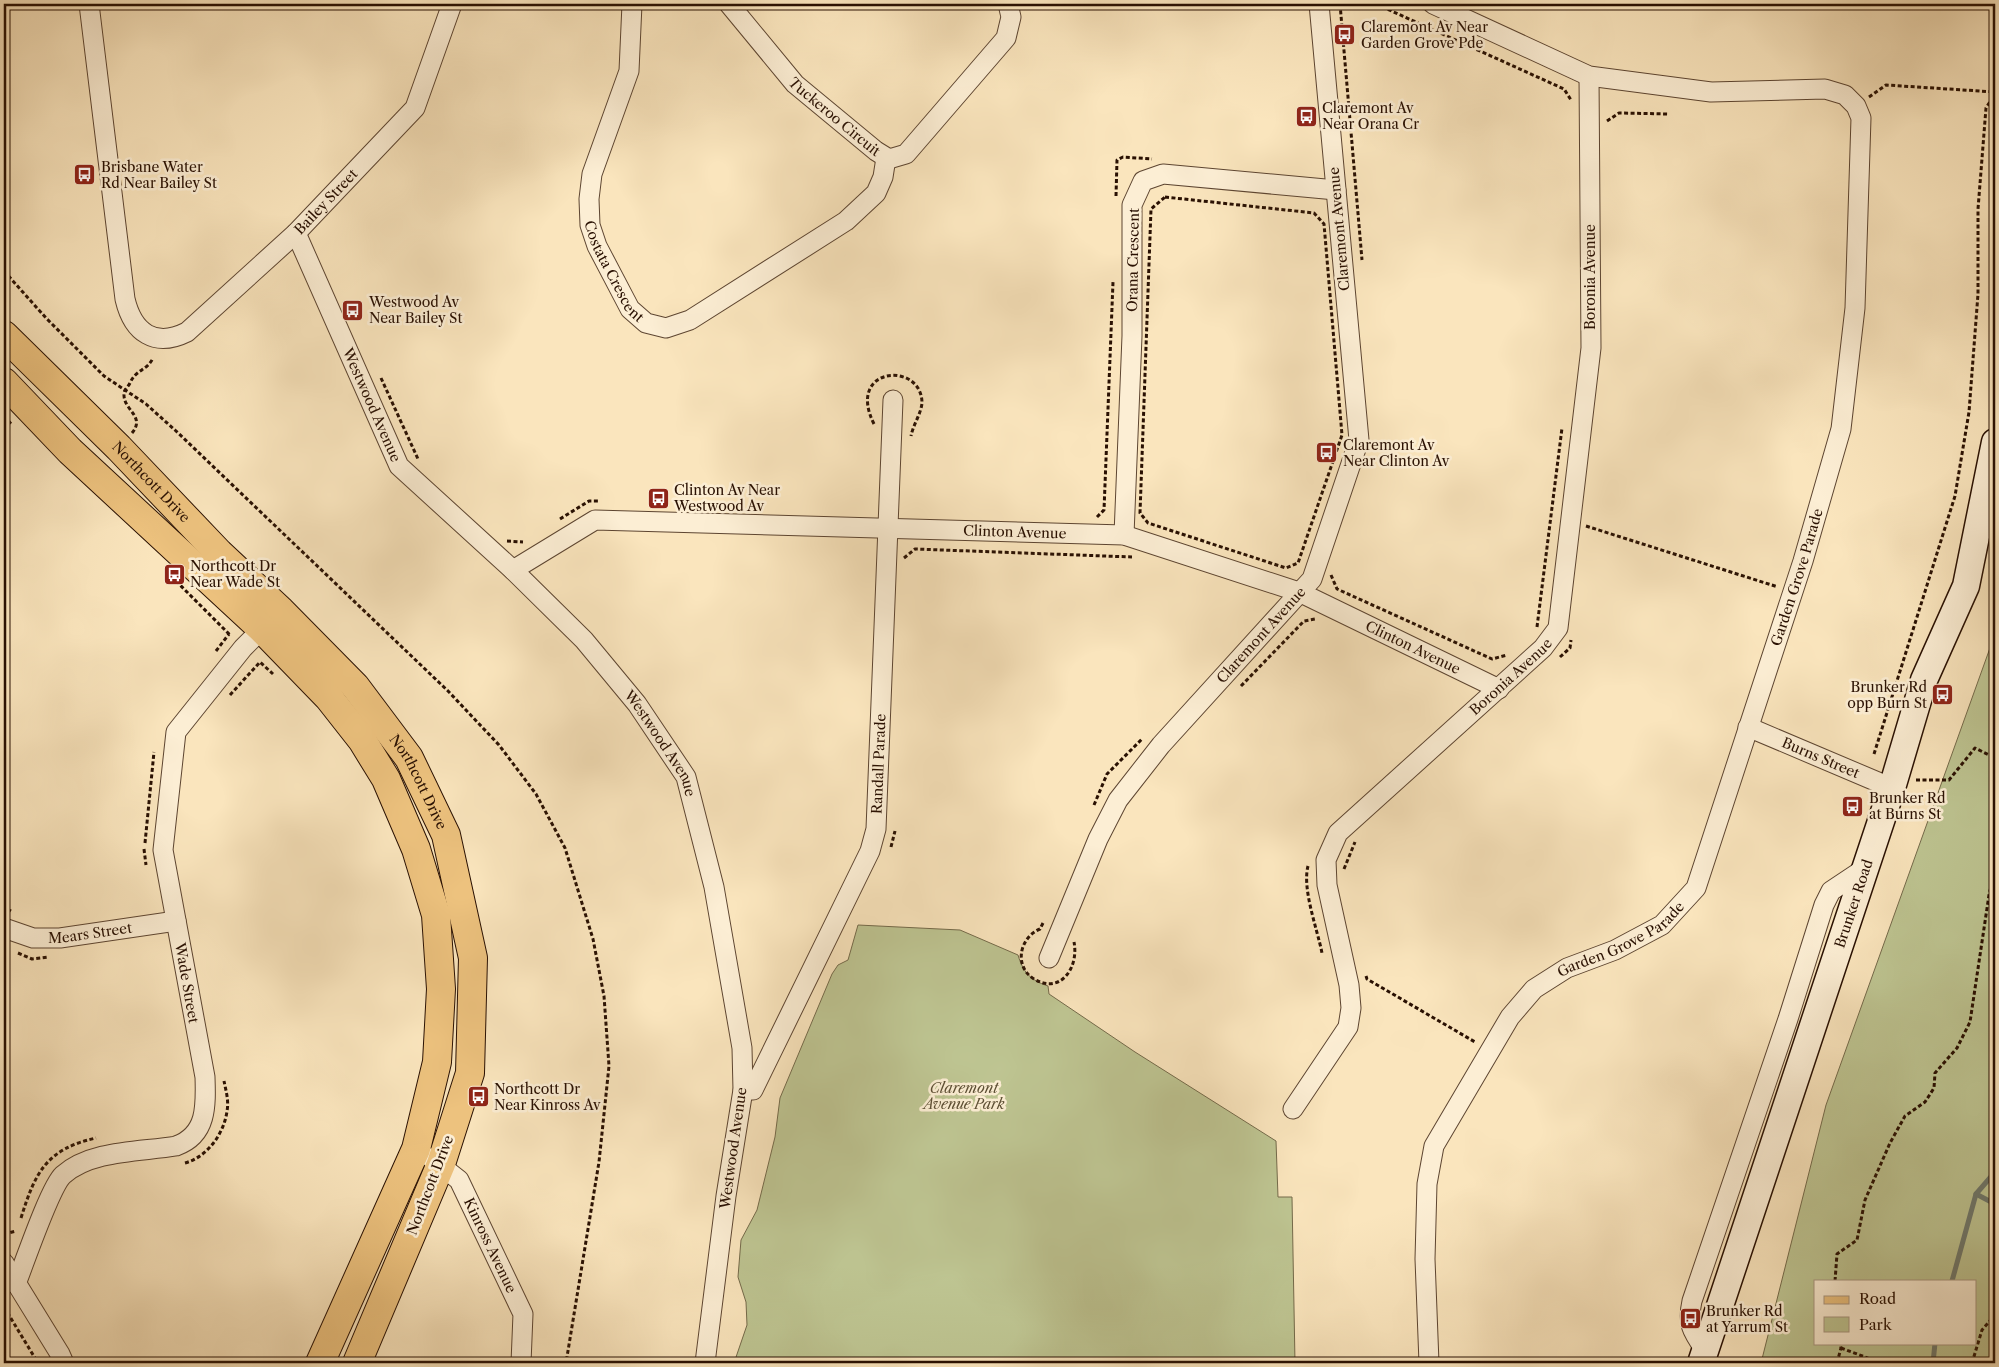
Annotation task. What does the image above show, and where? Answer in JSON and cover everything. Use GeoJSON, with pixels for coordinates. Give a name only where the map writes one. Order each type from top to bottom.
{"type":"FeatureCollection","features":[{"type":"Feature","properties":{"kind":"main road","name":"Northcott Drive"},"geometry":{"type":"LineString","coordinates":[[4,335],[119,448],[219,553],[282,610],[355,686],[410,758],[446,835],[473,958],[470,1073],[441,1164],[357,1363]]}},
{"type":"Feature","properties":{"kind":"main road","name":"Northcott Drive"},"geometry":{"type":"LineString","coordinates":[[4,382],[70,451],[262,629],[329,698],[362,740],[386,779],[416,849],[436,915],[441,989],[437,1062],[416,1149],[320,1363]]}},
{"type":"Feature","properties":{"kind":"main road","name":"Brunker Road"},"geometry":{"type":"LineString","coordinates":[[1703,1356],[1892,788],[1924,680],[1966,586],[1995,442]]}},
{"type":"Feature","properties":{"kind":"street","name":"Bailey Street"},"geometry":{"type":"LineString","coordinates":[[89,4],[125,299],[130,315],[142,332],[158,339],[174,338],[187,332],[296,233],[415,108],[452,4]]}},
{"type":"Feature","properties":{"kind":"street","name":"Costata Crescent"},"geometry":{"type":"LineString","coordinates":[[632,4],[629,71],[592,174],[588,199],[590,225],[597,246],[630,309],[646,323],[666,328],[690,320],[846,221],[876,193],[883,177],[886,158]]}},
{"type":"Feature","properties":{"kind":"street","name":"Tuckeroo Circuit"},"geometry":{"type":"LineString","coordinates":[[730,4],[795,84],[886,158],[906,154],[1006,38],[1012,17],[1008,4]]}},
{"type":"Feature","properties":{"kind":"street","name":"Claremont Avenue"},"geometry":{"type":"LineString","coordinates":[[1049,958],[1098,839],[1118,800],[1161,745],[1312,579],[1359,440],[1319,4]]}},
{"type":"Feature","properties":{"kind":"street"},"geometry":{"type":"LineString","coordinates":[[1433,4],[1589,76],[1711,92],[1825,89],[1845,95],[1856,106]]}},
{"type":"Feature","properties":{"kind":"street","name":"Boronia Avenue"},"geometry":{"type":"LineString","coordinates":[[1293,1109],[1348,1027],[1351,1008],[1349,985],[1327,886],[1326,860],[1338,833],[1543,648],[1558,628],[1591,348],[1589,76]]}},
{"type":"Feature","properties":{"kind":"street","name":"Garden Grove Parade"},"geometry":{"type":"LineString","coordinates":[[1429,1363],[1425,1259],[1426,1184],[1434,1146],[1510,1017],[1534,989],[1567,968],[1615,950],[1662,925],[1696,888],[1793,592],[1841,429],[1855,308],[1861,118],[1856,106]]}},
{"type":"Feature","properties":{"kind":"street","name":"Orana Crescent"},"geometry":{"type":"LineString","coordinates":[[1124,535],[1132,336],[1132,205],[1143,180],[1163,174],[1336,190]]}},
{"type":"Feature","properties":{"kind":"street","name":"Westwood Avenue"},"geometry":{"type":"LineString","coordinates":[[296,233],[399,466],[513,570],[584,640],[637,704],[686,777],[714,888],[742,1048],[744,1090],[726,1196],[705,1363]]}},
{"type":"Feature","properties":{"kind":"street","name":"Randall Parade"},"geometry":{"type":"LineString","coordinates":[[744,1090],[753,1090],[777,1044],[870,851],[876,829],[886,528],[893,400]]}},
{"type":"Feature","properties":{"kind":"street","name":"Clinton Avenue"},"geometry":{"type":"LineString","coordinates":[[513,570],[595,520],[1124,535],[1299,592],[1499,689]]}},
{"type":"Feature","properties":{"kind":"street","name":"Wade Street"},"geometry":{"type":"LineString","coordinates":[[16,1284],[49,1200],[61,1176],[95,1158],[176,1146],[188,1142],[200,1125],[206,1106],[205,1077],[163,850],[176,732],[243,648],[282,610]]}},
{"type":"Feature","properties":{"kind":"street","name":"Burns Street"},"geometry":{"type":"LineString","coordinates":[[1748,727],[1892,788]]}},
{"type":"Feature","properties":{"kind":"street","name":"Mears Street"},"geometry":{"type":"LineString","coordinates":[[8,919],[33,938],[60,938],[176,921]]}},
{"type":"Feature","properties":{"kind":"street","name":"Kinross Avenue"},"geometry":{"type":"LineString","coordinates":[[416,1149],[441,1164],[459,1180],[523,1314],[521,1363]]}},
{"type":"Feature","properties":{"kind":"street"},"geometry":{"type":"LineString","coordinates":[[4,1263],[64,1363]]}},
{"type":"Feature","properties":{"kind":"path"},"geometry":{"type":"LineString","coordinates":[[1340,4],[1362,265]]}},
{"type":"Feature","properties":{"kind":"path"},"geometry":{"type":"LineString","coordinates":[[1376,4],[1564,89],[1572,101]]}},
{"type":"Feature","properties":{"kind":"path"},"geometry":{"type":"LineString","coordinates":[[1856,106],[1886,85],[1995,93],[1986,108],[1978,209],[1978,294],[1969,412],[1955,496],[1874,754]]}},
{"type":"Feature","properties":{"kind":"path"},"geometry":{"type":"LineString","coordinates":[[1116,202],[1117,160],[1123,157],[1162,160]]}},
{"type":"Feature","properties":{"kind":"path"},"geometry":{"type":"LineString","coordinates":[[1165,197],[1314,212],[1324,224],[1342,435],[1298,564],[1286,568],[1148,523],[1140,513],[1151,209],[1165,197]]}},
{"type":"Feature","properties":{"kind":"path"},"geometry":{"type":"LineString","coordinates":[[4,271],[46,318],[104,376],[146,404],[176,431],[448,691],[498,745],[531,787],[565,848],[593,939],[604,996],[609,1066],[599,1162],[566,1363]]}},
{"type":"Feature","properties":{"kind":"path"},"geometry":{"type":"LineString","coordinates":[[1093,521],[1104,510],[1113,279]]}},
{"type":"Feature","properties":{"kind":"path"},"geometry":{"type":"LineString","coordinates":[[131,435],[136,428],[137,420],[126,403],[125,391],[132,376],[147,366],[153,358]]}},
{"type":"Feature","properties":{"kind":"path"},"geometry":{"type":"LineString","coordinates":[[379,373],[418,459],[425,465]]}},
{"type":"Feature","properties":{"kind":"path"},"geometry":{"type":"LineString","coordinates":[[875,426],[867,410],[866,398],[871,387],[880,379],[894,374],[903,376],[920,393],[922,404],[913,424],[909,444]]}},
{"type":"Feature","properties":{"kind":"path"},"geometry":{"type":"LineString","coordinates":[[1536,629],[1563,421]]}},
{"type":"Feature","properties":{"kind":"path"},"geometry":{"type":"LineString","coordinates":[[555,522],[589,500],[599,501]]}},
{"type":"Feature","properties":{"kind":"path"},"geometry":{"type":"LineString","coordinates":[[1584,535],[1585,525],[1793,592]]}},
{"type":"Feature","properties":{"kind":"path"},"geometry":{"type":"LineString","coordinates":[[506,541],[522,543],[530,538]]}},
{"type":"Feature","properties":{"kind":"path"},"geometry":{"type":"LineString","coordinates":[[904,567],[904,558],[915,548],[1139,557]]}},
{"type":"Feature","properties":{"kind":"path"},"geometry":{"type":"LineString","coordinates":[[1334,566],[1331,575],[1337,589],[1492,659],[1504,658],[1511,652]]}},
{"type":"Feature","properties":{"kind":"path"},"geometry":{"type":"LineString","coordinates":[[1239,688],[1304,621],[1318,618]]}},
{"type":"Feature","properties":{"kind":"path"},"geometry":{"type":"LineString","coordinates":[[214,654],[229,634]]}},
{"type":"Feature","properties":{"kind":"path"},"geometry":{"type":"LineString","coordinates":[[1555,661],[1570,648],[1571,638]]}},
{"type":"Feature","properties":{"kind":"path"},"geometry":{"type":"LineString","coordinates":[[226,700],[260,662],[279,680]]}},
{"type":"Feature","properties":{"kind":"path"},"geometry":{"type":"LineString","coordinates":[[1093,808],[1107,774],[1148,732]]}},
{"type":"Feature","properties":{"kind":"path"},"geometry":{"type":"LineString","coordinates":[[148,872],[144,856],[146,812],[156,743]]}},
{"type":"Feature","properties":{"kind":"path"},"geometry":{"type":"LineString","coordinates":[[1892,788],[1919,779],[1949,780],[1975,748],[1995,758]]}},
{"type":"Feature","properties":{"kind":"path"},"geometry":{"type":"LineString","coordinates":[[887,855],[894,839],[895,821]]}},
{"type":"Feature","properties":{"kind":"path"},"geometry":{"type":"LineString","coordinates":[[1341,876],[1356,840]]}},
{"type":"Feature","properties":{"kind":"path"},"geometry":{"type":"LineString","coordinates":[[1308,864],[1306,873],[1308,892],[1323,956]]}},
{"type":"Feature","properties":{"kind":"path"},"geometry":{"type":"LineString","coordinates":[[1835,1280],[1837,1254],[1856,1240],[1865,1200],[1890,1143],[1905,1116],[1925,1102],[1934,1088],[1935,1073],[1957,1048],[1970,1022],[1989,895],[1995,869]]}},
{"type":"Feature","properties":{"kind":"path"},"geometry":{"type":"LineString","coordinates":[[4,908],[8,919]]}},
{"type":"Feature","properties":{"kind":"path"},"geometry":{"type":"LineString","coordinates":[[1044,920],[1040,929],[1032,932],[1024,941],[1021,951],[1022,962],[1027,972],[1033,978],[1045,983],[1064,978],[1072,970],[1076,960],[1074,942],[1076,936]]}},
{"type":"Feature","properties":{"kind":"path"},"geometry":{"type":"LineString","coordinates":[[1364,970],[1367,979],[1490,1051]]}},
{"type":"Feature","properties":{"kind":"path"},"geometry":{"type":"LineString","coordinates":[[179,1164],[193,1160],[206,1151],[223,1126],[228,1110],[222,1071]]}},
{"type":"Feature","properties":{"kind":"path"},"geometry":{"type":"LineString","coordinates":[[4,1234],[16,1233],[31,1186],[40,1168],[56,1153],[79,1142],[100,1138]]}},
{"type":"Feature","properties":{"kind":"path"},"geometry":{"type":"LineString","coordinates":[[4,1307],[38,1363]]}},
{"type":"Feature","properties":{"kind":"path"},"geometry":{"type":"LineString","coordinates":[[1972,1363],[1982,1330],[1995,1315]]}},
{"type":"Feature","properties":{"kind":"path"},"geometry":{"type":"LineString","coordinates":[[1836,1363],[1841,1348],[1840,1344]]}},
{"type":"Feature","properties":{"kind":"path"},"geometry":{"type":"LineString","coordinates":[[1841,1348],[1882,1363]]}},
{"type":"Feature","properties":{"kind":"green space"},"geometry":{"type":"Polygon","coordinates":[[[1995,634],[1995,1363],[1761,1363],[1826,1105],[1995,634]]]}},
{"type":"Feature","properties":{"kind":"green space","name":"Claremont Avenue Park"},"geometry":{"type":"Polygon","coordinates":[[[858,925],[960,930],[1018,955],[1028,975],[1048,986],[1049,994],[1135,1052],[1276,1141],[1278,1197],[1292,1197],[1295,1363],[734,1363],[747,1325],[746,1302],[738,1277],[741,1240],[757,1210],[775,1137],[780,1098],[832,974],[838,965],[848,960],[858,925]]]}},
{"type":"Feature","properties":{"kind":"waterway"},"geometry":{"type":"LineString","coordinates":[[1952,1280],[1976,1194],[1995,1172]]}},
{"type":"Feature","properties":{"kind":"waterway"},"geometry":{"type":"LineString","coordinates":[[1976,1194],[1995,1204]]}},
{"type":"Feature","properties":{"kind":"waterway"},"geometry":{"type":"LineString","coordinates":[[1933,1363],[1935,1344]]}},
{"type":"Feature","properties":{"kind":"place","name":"Claremont Av Near Garden Grove Pde"},"geometry":{"type":"Point","coordinates":[1345,35]}},
{"type":"Feature","properties":{"kind":"place","name":"Claremont Av Near Orana Cr"},"geometry":{"type":"Point","coordinates":[1306,116]}},
{"type":"Feature","properties":{"kind":"place","name":"Brisbane Water Rd Near Bailey St"},"geometry":{"type":"Point","coordinates":[85,175]}},
{"type":"Feature","properties":{"kind":"place","name":"Westwood Av Near Bailey St"},"geometry":{"type":"Point","coordinates":[353,310]}},
{"type":"Feature","properties":{"kind":"place","name":"Claremont Av Near Clinton Av"},"geometry":{"type":"Point","coordinates":[1327,453]}},
{"type":"Feature","properties":{"kind":"place","name":"Clinton Av Near Westwood Av"},"geometry":{"type":"Point","coordinates":[658,498]}},
{"type":"Feature","properties":{"kind":"place","name":"Northcott Dr Near Wade St"},"geometry":{"type":"Point","coordinates":[174,574]}},
{"type":"Feature","properties":{"kind":"place","name":"Brunker Rd opp Burn St"},"geometry":{"type":"Point","coordinates":[1943,695]}},
{"type":"Feature","properties":{"kind":"place","name":"Brunker Rd at Burns St"},"geometry":{"type":"Point","coordinates":[1853,806]}},
{"type":"Feature","properties":{"kind":"place","name":"Northcott Dr Near Kinross Av"},"geometry":{"type":"Point","coordinates":[478,1097]}},
{"type":"Feature","properties":{"kind":"place","name":"Brunker Rd at Yarrum St"},"geometry":{"type":"Point","coordinates":[1690,1319]}}]}
